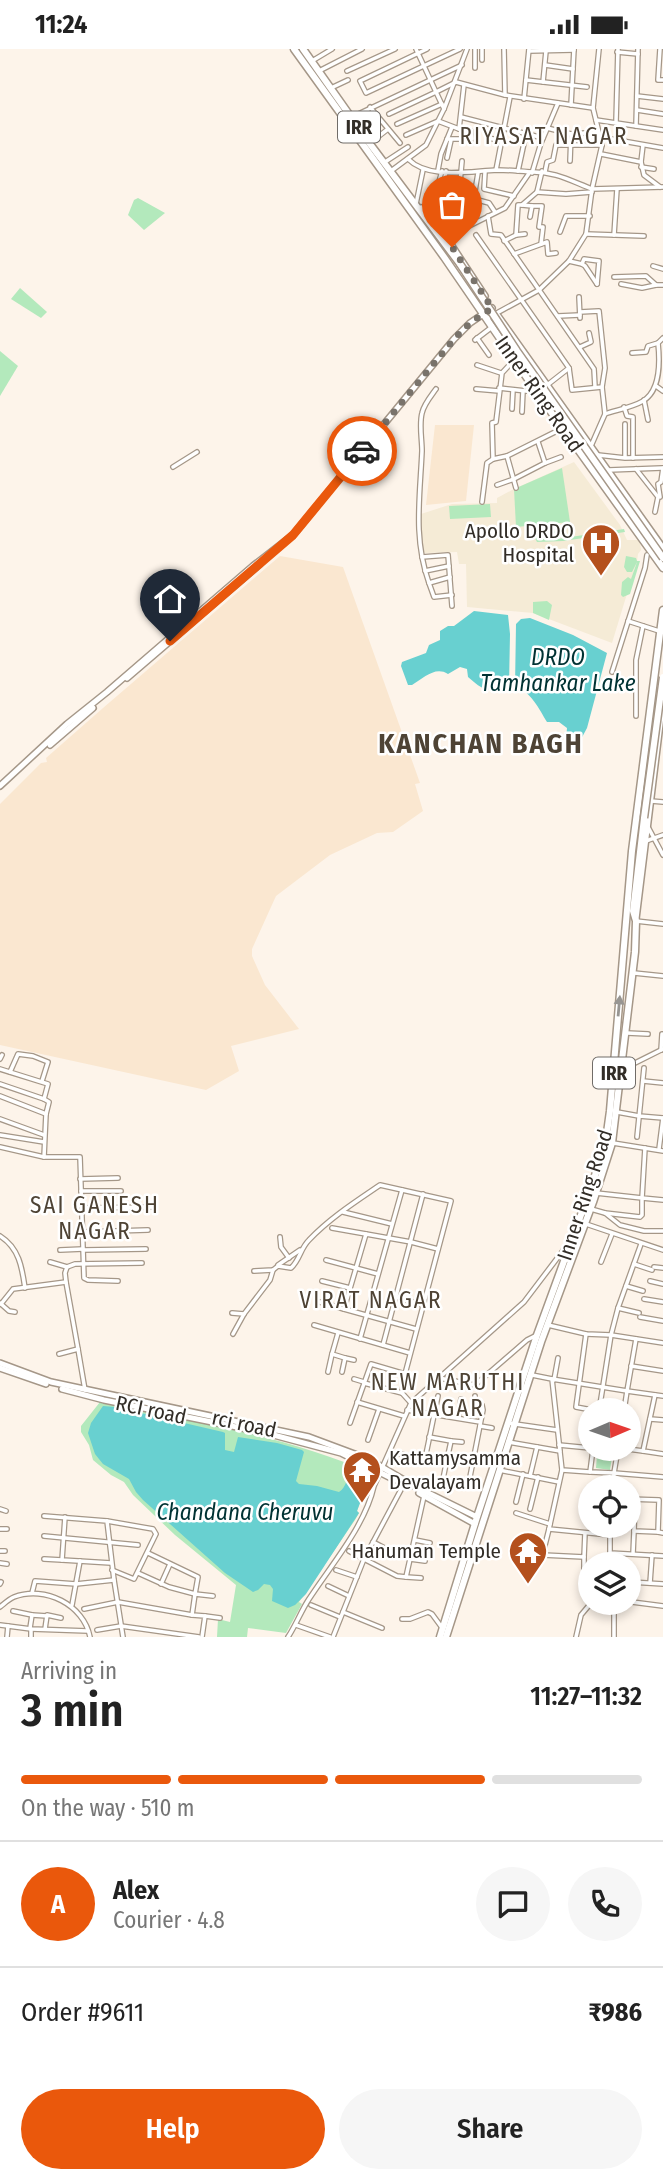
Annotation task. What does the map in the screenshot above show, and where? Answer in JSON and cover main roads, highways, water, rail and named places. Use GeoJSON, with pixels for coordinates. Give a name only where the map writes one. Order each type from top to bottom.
{"type":"FeatureCollection","features":[{"type":"Feature","properties":{"kind":"highway","name":"Inner Ring Road"},"geometry":{"type":"LineString","coordinates":[[295,49],[440,250],[648,554],[663,568]]}},
{"type":"Feature","properties":{"kind":"highway","name":"Inner Ring Road"},"geometry":{"type":"LineString","coordinates":[[303,49],[416,204]]}},
{"type":"Feature","properties":{"kind":"highway"},"geometry":{"type":"LineString","coordinates":[[416,204],[663,558]]}},
{"type":"Feature","properties":{"kind":"highway","name":"Inner Ring Road"},"geometry":{"type":"LineString","coordinates":[[440,1637],[445,1632],[508,1442],[537,1335],[606,1140],[627,904],[663,610]]}},
{"type":"Feature","properties":{"kind":"highway"},"geometry":{"type":"LineString","coordinates":[[636,921],[633,911],[663,677]]}},
{"type":"Feature","properties":{"kind":"highway"},"geometry":{"type":"LineString","coordinates":[[652,702],[663,702]]}},
{"type":"Feature","properties":{"kind":"highway","name":"Inner Ring Road"},"geometry":{"type":"LineString","coordinates":[[445,1632],[476,1520],[591,1209],[612,1143],[633,972],[636,921]]}},
{"type":"Feature","properties":{"kind":"main road","name":"Inner Ring Road"},"geometry":{"type":"LineString","coordinates":[[416,204],[445,238],[546,386],[663,548]]}},
{"type":"Feature","properties":{"kind":"main road"},"geometry":{"type":"LineString","coordinates":[[0,789],[293,535],[454,339],[494,311]]}},
{"type":"Feature","properties":{"kind":"main road","name":"Inner Ring Road"},"geometry":{"type":"LineString","coordinates":[[636,921],[655,773],[661,750],[663,702]]}},
{"type":"Feature","properties":{"kind":"main road","name":"RCI road"},"geometry":{"type":"LineString","coordinates":[[0,1365],[25,1378],[266,1433],[341,1453],[382,1471],[456,1513],[476,1520]]}},
{"type":"Feature","properties":{"kind":"main road"},"geometry":{"type":"LineString","coordinates":[[382,1471],[476,1520]]}},
{"type":"Feature","properties":{"kind":"water","name":"DRDO Tamhankar Lake"},"geometry":{"type":"Polygon","coordinates":[[[474,611],[508,615],[509,686],[490,690],[483,688],[468,677],[467,669],[460,667],[448,674],[434,672],[408,685],[402,662],[426,653],[429,645],[440,640],[440,631],[454,626],[474,611]]]}},
{"type":"Feature","properties":{"kind":"water","name":"DRDO Tamhankar Lake"},"geometry":{"type":"Polygon","coordinates":[[[530,618],[573,635],[607,653],[587,728],[580,741],[570,745],[566,740],[567,728],[559,722],[547,722],[530,696],[515,687],[516,624],[521,619],[530,618]]]}},
{"type":"Feature","properties":{"kind":"water","name":"Chandana Cheruvu"},"geometry":{"type":"Polygon","coordinates":[[[103,1406],[223,1432],[225,1450],[234,1452],[238,1437],[302,1450],[304,1452],[296,1481],[299,1484],[339,1492],[353,1472],[365,1479],[365,1490],[357,1511],[359,1513],[306,1594],[288,1608],[272,1601],[273,1589],[270,1585],[264,1584],[253,1592],[225,1573],[143,1500],[129,1479],[103,1464],[95,1454],[88,1433],[91,1423],[103,1406]]]}},
{"type":"Feature","properties":{"kind":"place","name":"Apollo DRDO Hospital"},"geometry":{"type":"Point","coordinates":[601,577]}},
{"type":"Feature","properties":{"kind":"place","name":"Kattamysamma Devalayam"},"geometry":{"type":"Point","coordinates":[362,1504]}},
{"type":"Feature","properties":{"kind":"place","name":"Hanuman Temple"},"geometry":{"type":"Point","coordinates":[528,1585]}},
{"type":"Feature","properties":{"kind":"district","name":"RIYASAT NAGAR"},"geometry":{"type":"Point","coordinates":[544,136]}},
{"type":"Feature","properties":{"kind":"district","name":"KANCHAN BAGH"},"geometry":{"type":"Point","coordinates":[481,743]}},
{"type":"Feature","properties":{"kind":"district","name":"SAI GANESH NAGAR"},"geometry":{"type":"Point","coordinates":[95,1218]}},
{"type":"Feature","properties":{"kind":"district","name":"VIRAT NAGAR"},"geometry":{"type":"Point","coordinates":[371,1300]}},
{"type":"Feature","properties":{"kind":"district","name":"NEW MARUTHI NAGAR"},"geometry":{"type":"Point","coordinates":[448,1395]}}]}
